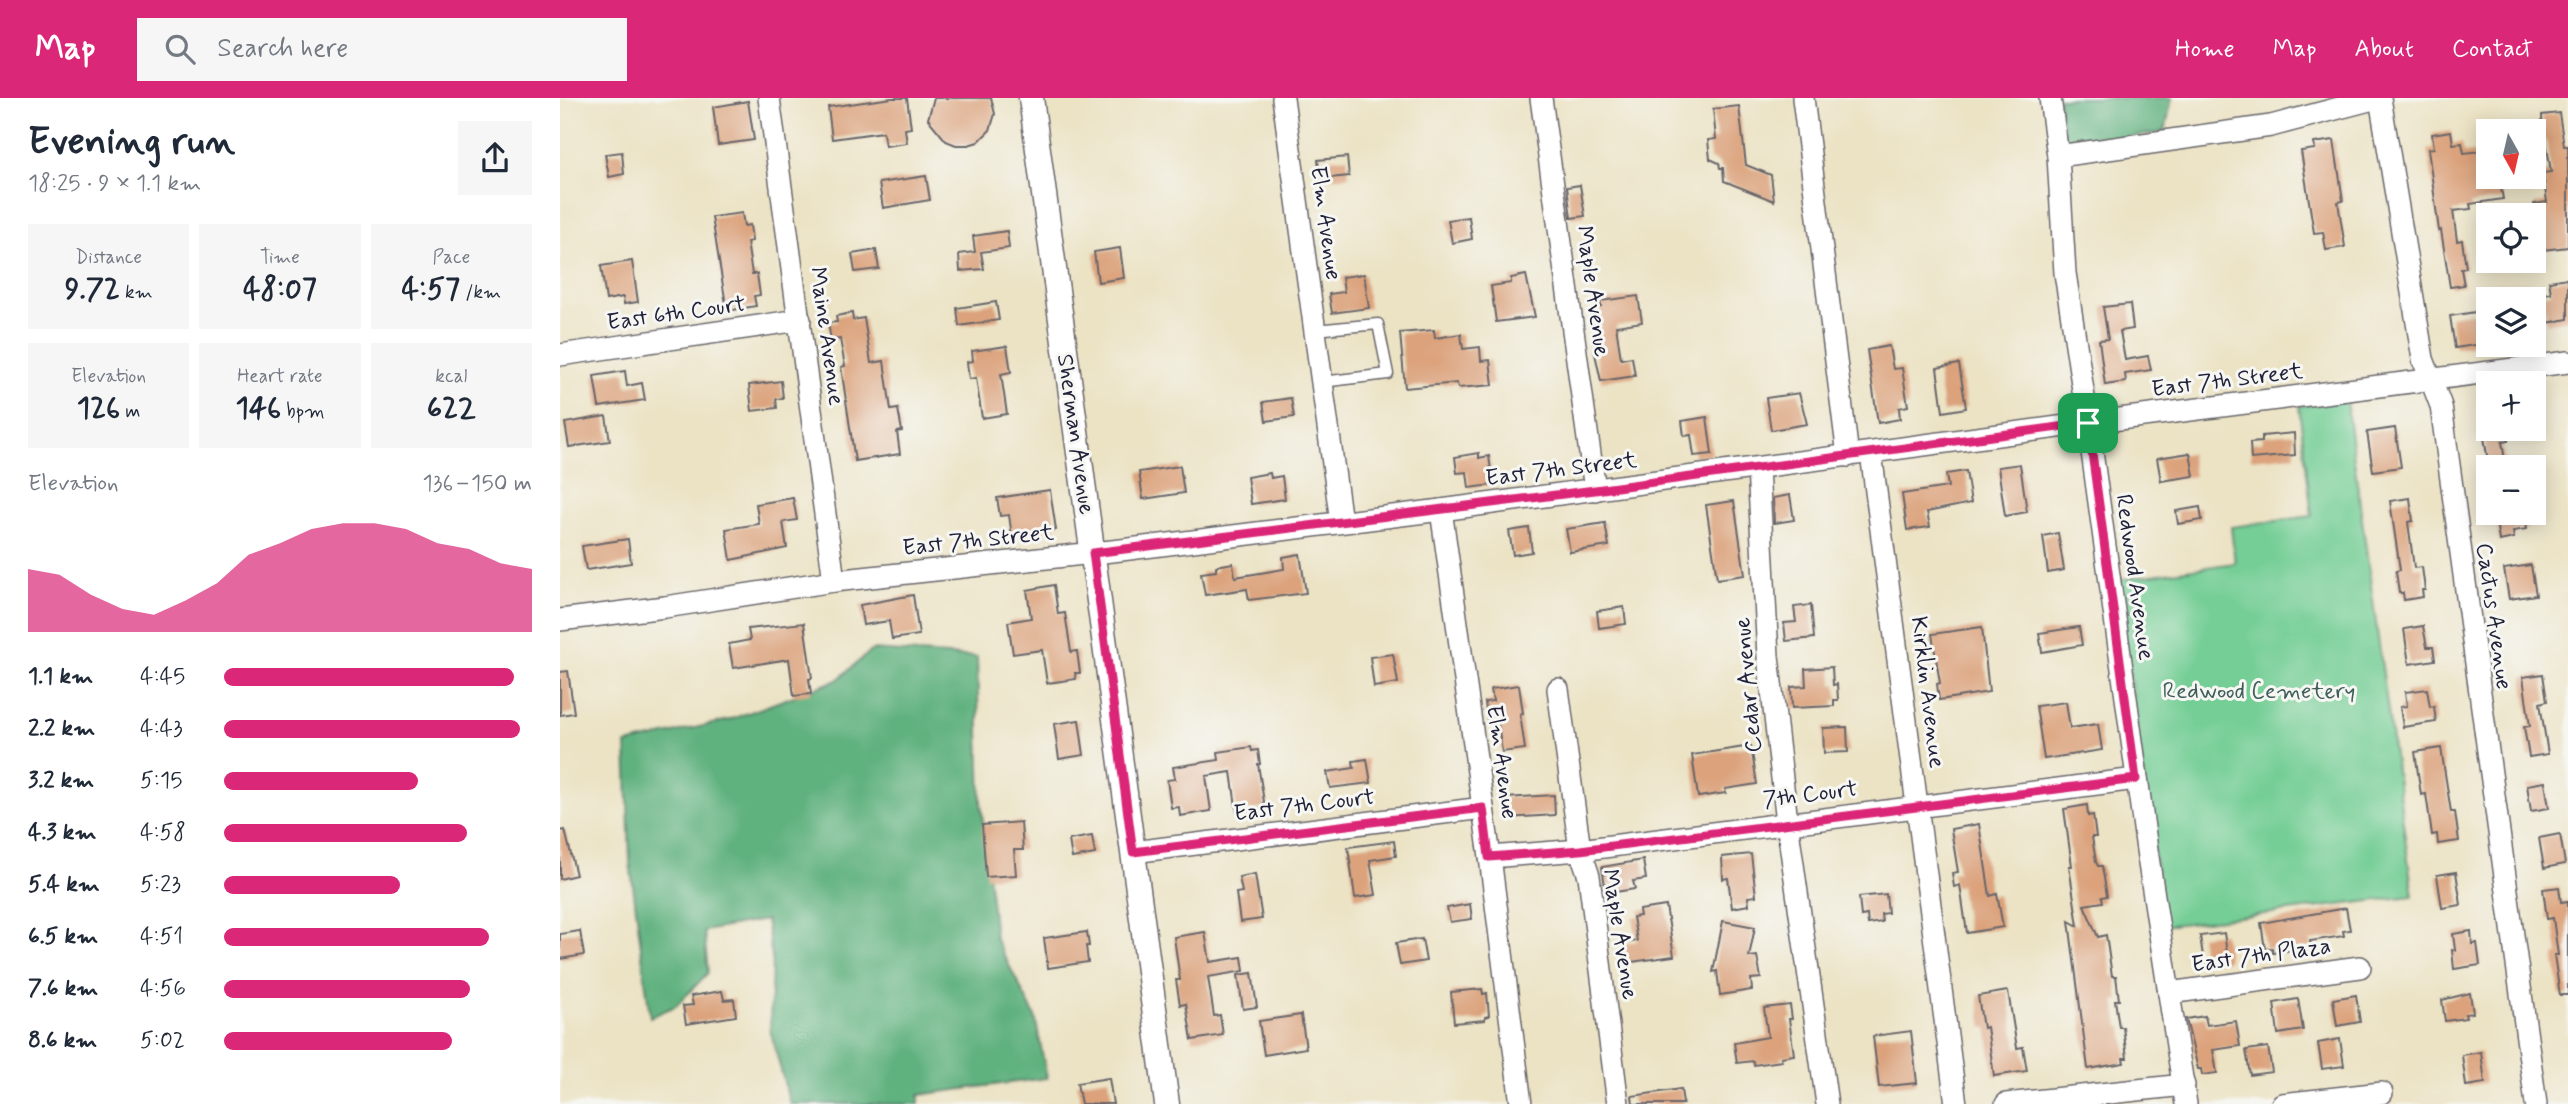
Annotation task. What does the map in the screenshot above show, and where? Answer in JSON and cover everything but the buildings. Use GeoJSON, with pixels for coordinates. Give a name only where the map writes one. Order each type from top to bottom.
{"type":"FeatureCollection","features":[{"type":"Feature","properties":{"kind":"street","name":"Maine Avenue"},"geometry":{"type":"LineString","coordinates":[[769,98],[834,581]]}},
{"type":"Feature","properties":{"kind":"street","name":"Sherman Avenue"},"geometry":{"type":"LineString","coordinates":[[1031,98],[1167,1104]]}},
{"type":"Feature","properties":{"kind":"street","name":"Elm Avenue"},"geometry":{"type":"LineString","coordinates":[[1283,98],[1342,522]]}},
{"type":"Feature","properties":{"kind":"street","name":"Maple Avenue"},"geometry":{"type":"LineString","coordinates":[[1541,98],[1595,490]]}},
{"type":"Feature","properties":{"kind":"street"},"geometry":{"type":"LineString","coordinates":[[1803,98],[1848,456]]}},
{"type":"Feature","properties":{"kind":"street","name":"Redwood Avenue"},"geometry":{"type":"LineString","coordinates":[[2050,98],[2058,156],[2065,273],[2136,779],[2185,1095]]}},
{"type":"Feature","properties":{"kind":"street"},"geometry":{"type":"LineString","coordinates":[[2058,156],[2271,127],[2379,98]]}},
{"type":"Feature","properties":{"kind":"street","name":"Cactus Avenue"},"geometry":{"type":"LineString","coordinates":[[2379,98],[2423,359],[2441,405],[2536,1104]]}},
{"type":"Feature","properties":{"kind":"street","name":"East 6th Court"},"geometry":{"type":"LineString","coordinates":[[560,355],[800,320]]}},
{"type":"Feature","properties":{"kind":"street","name":"East 7th Street"},"geometry":{"type":"LineString","coordinates":[[560,620],[834,581],[1093,553],[1441,510],[2568,362]]}},
{"type":"Feature","properties":{"kind":"street","name":"Kirklin Avenue"},"geometry":{"type":"LineString","coordinates":[[1871,453],[1956,1104]]}},
{"type":"Feature","properties":{"kind":"street","name":"Cedar Avenue"},"geometry":{"type":"LineString","coordinates":[[1758,468],[1768,656],[1787,822],[1827,1104]]}},
{"type":"Feature","properties":{"kind":"street","name":"Elm Avenue"},"geometry":{"type":"LineString","coordinates":[[1441,510],[1521,1104]]}},
{"type":"Feature","properties":{"kind":"street","name":"Maple Avenue"},"geometry":{"type":"LineString","coordinates":[[1558,689],[1580,850],[1589,876],[1618,1104]]}},
{"type":"Feature","properties":{"kind":"street","name":"7th Court"},"geometry":{"type":"LineString","coordinates":[[1489,857],[1580,850],[2136,779]]}},
{"type":"Feature","properties":{"kind":"street","name":"East 7th Court"},"geometry":{"type":"LineString","coordinates":[[1133,852],[1483,808]]}},
{"type":"Feature","properties":{"kind":"street","name":"East 7th Plaza"},"geometry":{"type":"LineString","coordinates":[[2169,993],[2360,967]]}},
{"type":"Feature","properties":{"kind":"street"},"geometry":{"type":"LineString","coordinates":[[2282,1104],[2382,1093]]}},
{"type":"Feature","properties":{"kind":"street"},"geometry":{"type":"LineString","coordinates":[[2006,1104],[2185,1095]]}},
{"type":"Feature","properties":{"kind":"lane"},"geometry":{"type":"LineString","coordinates":[[1315,330],[1378,324],[1388,374],[1322,382]]}},
{"type":"Feature","properties":{"kind":"green space"},"geometry":{"type":"Polygon","coordinates":[[[2058,98],[2172,98],[2165,132],[2065,146],[2058,98]]]}},
{"type":"Feature","properties":{"kind":"green space","name":"Redwood Cemetery"},"geometry":{"type":"Polygon","coordinates":[[[2346,401],[2413,896],[2164,926],[2117,580],[2235,563],[2231,527],[2312,516],[2299,406],[2346,401]]]}},
{"type":"Feature","properties":{"kind":"green space"},"geometry":{"type":"Polygon","coordinates":[[[872,650],[977,657],[981,802],[995,938],[1035,1016],[1047,1078],[919,1095],[919,1104],[790,1104],[770,1030],[772,959],[766,920],[704,931],[708,973],[676,1006],[650,1017],[630,862],[626,744],[729,720],[837,680],[872,650]]]}},
{"type":"Feature","properties":{"kind":"route"},"geometry":{"type":"LineString","coordinates":[[2088,423],[2136,779],[1580,850],[1489,857],[1483,808],[1133,852],[1093,553],[1595,490],[2088,423]]}}]}
